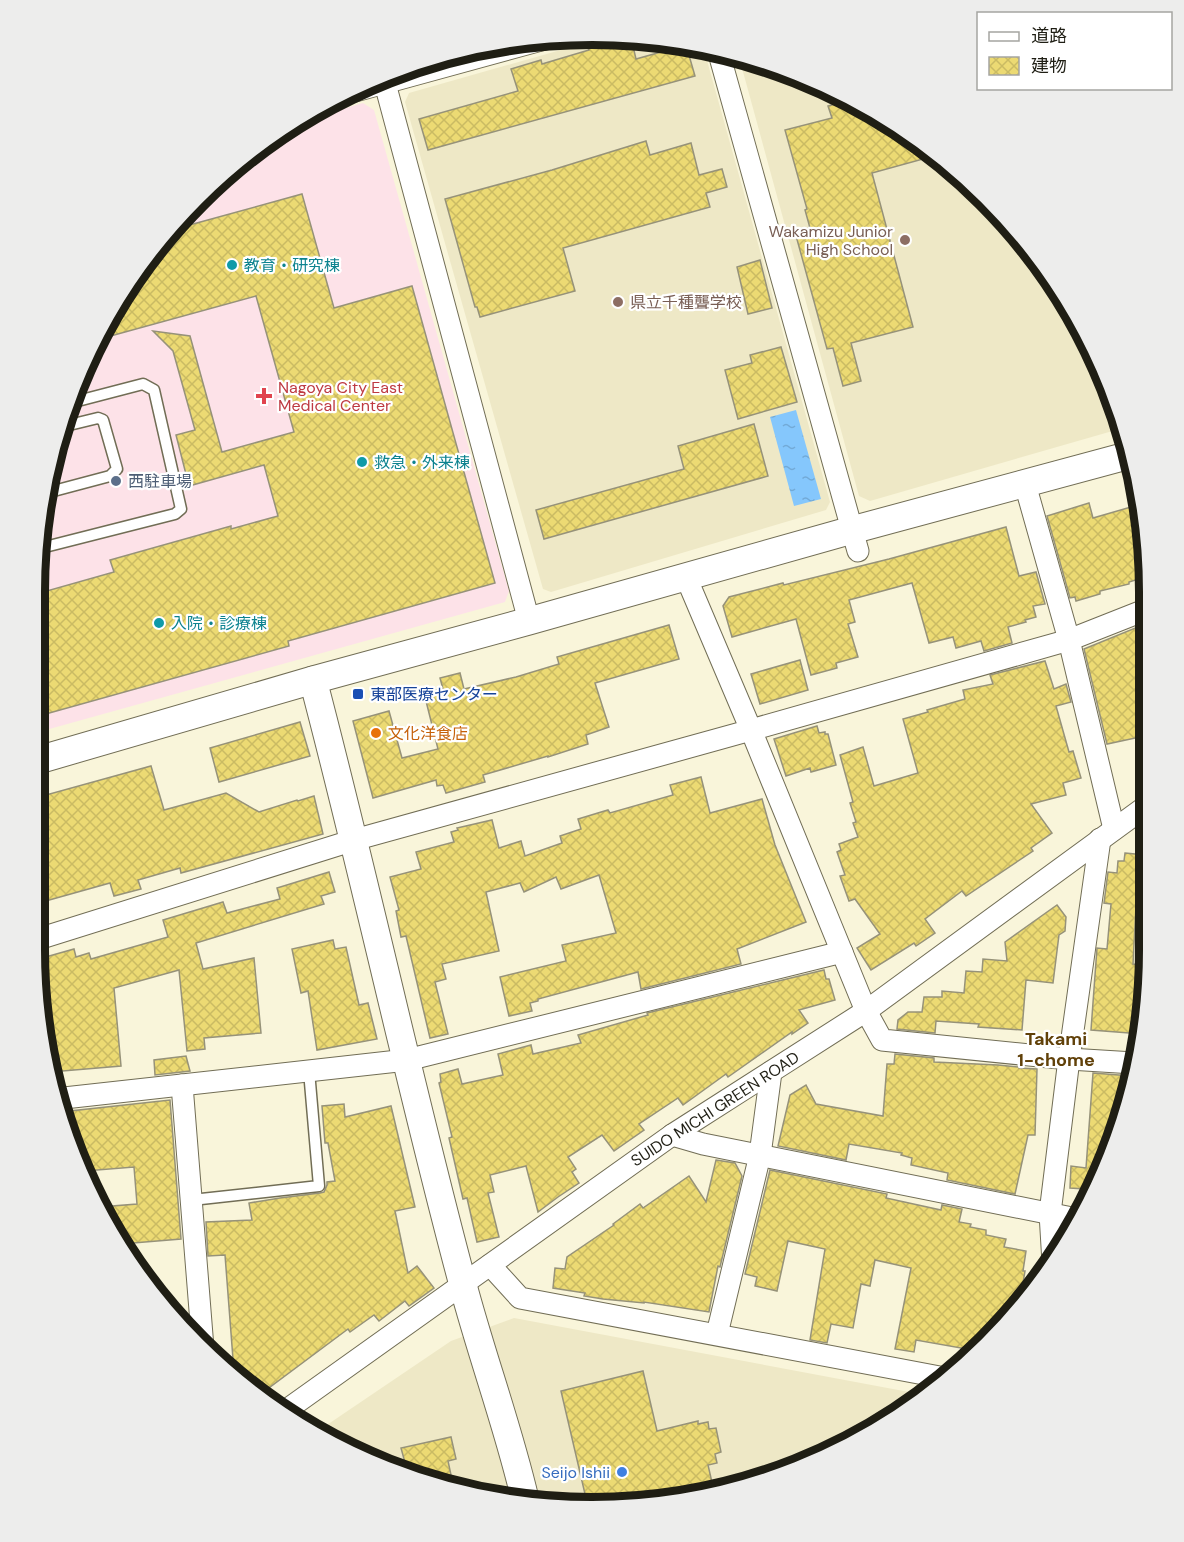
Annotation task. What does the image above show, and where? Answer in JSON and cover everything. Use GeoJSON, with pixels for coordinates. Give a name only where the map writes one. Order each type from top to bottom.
{"type":"FeatureCollection","features":[{"type":"Feature","properties":{"kind":"street"},"geometry":{"type":"LineString","coordinates":[[721,61],[855,540]]}},
{"type":"Feature","properties":{"kind":"street"},"geometry":{"type":"LineString","coordinates":[[386,86],[529,621]]}},
{"type":"Feature","properties":{"kind":"street"},"geometry":{"type":"LineString","coordinates":[[45,758],[313,680],[686,577],[855,540],[1025,484],[1122,457]]}},
{"type":"Feature","properties":{"kind":"street"},"geometry":{"type":"LineString","coordinates":[[1025,484],[1069,640],[1107,834],[1069,1059],[1050,1213],[1052,1246]]}},
{"type":"Feature","properties":{"kind":"street"},"geometry":{"type":"LineString","coordinates":[[686,577],[752,730],[866,1011],[882,1040],[1127,1063]]}},
{"type":"Feature","properties":{"kind":"street"},"geometry":{"type":"LineString","coordinates":[[45,937],[354,840],[1069,640],[1139,612]]}},
{"type":"Feature","properties":{"kind":"street"},"geometry":{"type":"LineString","coordinates":[[313,680],[463,1285],[523,1492]]}},
{"type":"Feature","properties":{"kind":"street","name":"SUIDO MICHI GREEN ROAD"},"geometry":{"type":"LineString","coordinates":[[291,1407],[672,1135],[866,1011],[1139,811]]}},
{"type":"Feature","properties":{"kind":"street"},"geometry":{"type":"LineString","coordinates":[[66,1098],[406,1060],[842,952]]}},
{"type":"Feature","properties":{"kind":"street"},"geometry":{"type":"LineString","coordinates":[[717,1335],[760,1155],[771,1072]]}},
{"type":"Feature","properties":{"kind":"street"},"geometry":{"type":"LineString","coordinates":[[182,1085],[202,1334]]}},
{"type":"Feature","properties":{"kind":"street"},"geometry":{"type":"LineString","coordinates":[[672,1135],[704,1144],[1070,1217]]}},
{"type":"Feature","properties":{"kind":"street"},"geometry":{"type":"LineString","coordinates":[[490,1265],[520,1298],[935,1376]]}},
{"type":"Feature","properties":{"kind":"lane"},"geometry":{"type":"LineString","coordinates":[[47,546],[175,514],[181,509],[154,390],[144,384],[80,400]]}},
{"type":"Feature","properties":{"kind":"lane"},"geometry":{"type":"LineString","coordinates":[[55,491],[110,476],[117,470],[103,420],[98,418],[72,424]]}},
{"type":"Feature","properties":{"kind":"lane"},"geometry":{"type":"LineString","coordinates":[[192,1200],[319,1186],[309,1071]]}},
{"type":"Feature","properties":{"kind":"shaded area","name":"県立千種聾学校"},"geometry":{"type":"Polygon","coordinates":[[[577,45],[628,46],[706,58],[830,502],[826,510],[551,592],[543,589],[405,102],[409,93],[577,45]]]}},
{"type":"Feature","properties":{"kind":"shaded area","name":"Wakamizu Junior High School"},"geometry":{"type":"Polygon","coordinates":[[[742,66],[801,87],[866,118],[925,158],[979,205],[1026,259],[1066,319],[1083,350],[1114,431],[870,501],[859,496],[742,66]]]}},
{"type":"Feature","properties":{"kind":"shaded area","name":"Nagoya City East Medical Center"},"geometry":{"type":"Polygon","coordinates":[[[363,103],[374,110],[509,591],[505,602],[45,730],[45,592],[50,521],[64,450],[74,416],[101,350],[137,288],[158,259],[205,205],[259,158],[327,113],[363,103]]]}},
{"type":"Feature","properties":{"kind":"shaded area"},"geometry":{"type":"Polygon","coordinates":[[[514,1318],[913,1393],[866,1424],[834,1441],[768,1468],[699,1486],[628,1496],[556,1496],[485,1486],[416,1468],[350,1441],[324,1427],[451,1341],[514,1318]]]}},
{"type":"Feature","properties":{"kind":"water"},"geometry":{"type":"Polygon","coordinates":[[[796,410],[821,499],[794,506],[770,417],[796,410]]]}},
{"type":"Feature","properties":{"kind":"building"},"geometry":{"type":"Polygon","coordinates":[[[594,45],[633,47],[636,59],[666,51],[689,54],[695,76],[428,150],[419,119],[518,91],[511,69],[541,60],[542,64],[589,50],[588,47],[594,45]]]}},
{"type":"Feature","properties":{"kind":"building"},"geometry":{"type":"Polygon","coordinates":[[[838,103],[866,118],[896,137],[922,156],[923,159],[872,173],[913,327],[851,343],[861,381],[843,386],[833,348],[827,349],[795,232],[810,228],[785,130],[832,118],[828,106],[838,103]]]}},
{"type":"Feature","properties":{"kind":"building"},"geometry":{"type":"Polygon","coordinates":[[[646,141],[650,155],[691,143],[699,175],[722,169],[727,187],[706,193],[710,207],[563,248],[575,291],[480,317],[475,307],[445,199],[552,170],[646,141]]]}},
{"type":"Feature","properties":{"kind":"building"},"geometry":{"type":"Polygon","coordinates":[[[302,194],[334,308],[412,286],[495,583],[288,641],[289,646],[45,714],[45,591],[114,572],[110,560],[231,526],[231,529],[278,516],[264,465],[189,486],[176,435],[195,430],[173,351],[153,331],[190,336],[222,452],[294,432],[256,296],[108,337],[137,288],[186,226],[302,194]]]}},
{"type":"Feature","properties":{"kind":"building"},"geometry":{"type":"Polygon","coordinates":[[[760,260],[772,308],[748,314],[737,267],[760,260]]]}},
{"type":"Feature","properties":{"kind":"building"},"geometry":{"type":"Polygon","coordinates":[[[781,347],[797,402],[738,419],[725,370],[752,363],[750,355],[781,347]]]}},
{"type":"Feature","properties":{"kind":"building"},"geometry":{"type":"Polygon","coordinates":[[[754,424],[768,476],[544,539],[536,510],[684,469],[678,446],[754,424]]]}},
{"type":"Feature","properties":{"kind":"building"},"geometry":{"type":"Polygon","coordinates":[[[1089,503],[1093,518],[1131,507],[1139,579],[1076,601],[1075,597],[1070,598],[1047,516],[1089,503]]]}},
{"type":"Feature","properties":{"kind":"building"},"geometry":{"type":"Polygon","coordinates":[[[1006,527],[1019,576],[1036,572],[1045,604],[1033,606],[1036,617],[1008,627],[1012,643],[984,651],[981,641],[956,648],[953,637],[929,643],[912,583],[849,600],[855,622],[848,624],[858,657],[836,663],[837,668],[811,675],[796,619],[732,637],[723,606],[729,597],[889,559],[1006,527]]]}},
{"type":"Feature","properties":{"kind":"building"},"geometry":{"type":"Polygon","coordinates":[[[669,625],[679,659],[595,683],[609,727],[586,735],[588,744],[483,775],[485,782],[446,793],[443,785],[437,786],[436,780],[373,798],[353,721],[389,711],[402,758],[438,749],[424,693],[443,689],[440,678],[460,673],[464,689],[516,677],[559,664],[557,657],[669,625]]]}},
{"type":"Feature","properties":{"kind":"building"},"geometry":{"type":"Polygon","coordinates":[[[1139,626],[1139,737],[1107,744],[1084,649],[1139,626]]]}},
{"type":"Feature","properties":{"kind":"building"},"geometry":{"type":"Polygon","coordinates":[[[800,660],[808,690],[760,704],[751,674],[800,660]]]}},
{"type":"Feature","properties":{"kind":"building"},"geometry":{"type":"Polygon","coordinates":[[[1045,661],[1054,689],[1066,684],[1071,702],[1056,706],[1069,752],[1073,751],[1081,778],[1063,783],[1066,795],[1031,804],[1052,833],[1031,848],[1033,851],[966,896],[962,891],[925,919],[935,933],[916,946],[914,943],[871,970],[857,948],[880,934],[855,899],[849,901],[840,876],[845,875],[837,852],[841,850],[839,844],[858,837],[850,803],[853,802],[840,755],[863,747],[874,786],[918,773],[903,719],[965,699],[963,690],[993,684],[990,675],[1045,661]]]}},
{"type":"Feature","properties":{"kind":"building"},"geometry":{"type":"Polygon","coordinates":[[[300,722],[310,756],[219,782],[210,748],[300,722]]]}},
{"type":"Feature","properties":{"kind":"building"},"geometry":{"type":"Polygon","coordinates":[[[817,726],[819,733],[828,734],[836,765],[811,772],[810,768],[786,776],[774,739],[817,726]]]}},
{"type":"Feature","properties":{"kind":"building"},"geometry":{"type":"Polygon","coordinates":[[[151,766],[164,810],[226,793],[259,812],[314,796],[323,834],[181,873],[180,868],[138,880],[141,889],[114,896],[110,883],[45,901],[45,795],[151,766]]]}},
{"type":"Feature","properties":{"kind":"building"},"geometry":{"type":"Polygon","coordinates":[[[701,777],[710,813],[762,799],[775,845],[806,922],[737,949],[741,964],[641,989],[638,972],[538,999],[530,1003],[532,1011],[509,1016],[500,977],[566,961],[562,945],[616,933],[599,875],[561,889],[556,877],[524,892],[520,883],[486,892],[499,951],[442,964],[446,979],[435,982],[448,1034],[430,1038],[406,936],[401,937],[396,911],[399,910],[390,877],[421,869],[416,852],[454,842],[451,832],[458,830],[457,828],[492,820],[499,848],[521,841],[525,856],[562,843],[560,836],[581,829],[578,819],[608,810],[610,813],[673,795],[670,785],[701,777]]]}},
{"type":"Feature","properties":{"kind":"building"},"geometry":{"type":"Polygon","coordinates":[[[1125,853],[1139,854],[1139,906],[1136,906],[1133,964],[1139,964],[1138,986],[1132,1033],[1091,1030],[1097,948],[1107,949],[1111,904],[1104,903],[1108,872],[1117,873],[1118,861],[1124,861],[1125,853]]]}},
{"type":"Feature","properties":{"kind":"building"},"geometry":{"type":"Polygon","coordinates":[[[329,872],[335,892],[321,896],[324,904],[196,943],[203,969],[254,958],[261,1033],[204,1038],[205,1049],[187,1051],[179,970],[114,988],[121,1066],[59,1071],[50,1021],[45,957],[74,949],[76,957],[89,953],[91,959],[168,937],[163,920],[223,902],[227,913],[280,899],[277,888],[329,872]]]}},
{"type":"Feature","properties":{"kind":"building"},"geometry":{"type":"Polygon","coordinates":[[[1057,905],[1066,917],[1065,931],[1059,935],[1053,983],[1026,980],[1022,1030],[936,1021],[935,1033],[897,1029],[898,1020],[908,1012],[922,1012],[924,997],[942,997],[942,991],[964,993],[966,971],[982,972],[983,959],[1007,961],[1005,942],[1057,905]]]}},
{"type":"Feature","properties":{"kind":"building"},"geometry":{"type":"Polygon","coordinates":[[[333,940],[335,949],[346,947],[359,1005],[368,1003],[377,1039],[317,1050],[308,991],[301,993],[292,949],[333,940]]]}},
{"type":"Feature","properties":{"kind":"building"},"geometry":{"type":"Polygon","coordinates":[[[824,970],[835,1000],[799,1010],[808,1023],[728,1077],[726,1074],[683,1105],[678,1098],[639,1124],[644,1130],[614,1151],[602,1135],[568,1157],[576,1169],[572,1172],[579,1183],[538,1212],[526,1166],[490,1175],[494,1192],[488,1193],[499,1237],[477,1242],[467,1198],[463,1199],[449,1138],[452,1137],[439,1083],[441,1082],[440,1074],[458,1069],[462,1084],[503,1075],[498,1054],[531,1045],[533,1054],[581,1043],[578,1035],[648,1015],[647,1013],[824,970]]]}},
{"type":"Feature","properties":{"kind":"building"},"geometry":{"type":"Polygon","coordinates":[[[895,1054],[934,1058],[934,1062],[1037,1069],[1035,1135],[1028,1135],[1015,1194],[947,1180],[948,1173],[911,1165],[912,1158],[901,1155],[902,1153],[849,1144],[846,1160],[778,1146],[790,1095],[806,1085],[816,1104],[883,1116],[887,1064],[894,1064],[895,1054]]]}},
{"type":"Feature","properties":{"kind":"building"},"geometry":{"type":"Polygon","coordinates":[[[186,1056],[190,1071],[155,1075],[154,1060],[186,1056]]]}},
{"type":"Feature","properties":{"kind":"building"},"geometry":{"type":"Polygon","coordinates":[[[1093,1073],[1124,1075],[1110,1126],[1084,1189],[1070,1188],[1071,1166],[1086,1168],[1093,1073]]]}},
{"type":"Feature","properties":{"kind":"building"},"geometry":{"type":"Polygon","coordinates":[[[170,1100],[181,1239],[130,1243],[109,1206],[137,1204],[134,1167],[92,1170],[70,1111],[170,1100]]]}},
{"type":"Feature","properties":{"kind":"building"},"geometry":{"type":"Polygon","coordinates":[[[344,1104],[345,1117],[391,1106],[415,1207],[395,1211],[408,1273],[417,1266],[434,1288],[409,1306],[405,1301],[379,1321],[374,1315],[350,1332],[348,1329],[267,1390],[233,1363],[225,1255],[208,1256],[206,1222],[252,1220],[249,1203],[324,1192],[327,1182],[335,1181],[328,1143],[325,1143],[322,1106],[344,1104]]]}},
{"type":"Feature","properties":{"kind":"building"},"geometry":{"type":"Polygon","coordinates":[[[716,1160],[735,1163],[742,1176],[720,1267],[718,1266],[709,1312],[644,1302],[603,1299],[584,1296],[585,1293],[553,1288],[555,1268],[565,1269],[567,1257],[640,1204],[643,1208],[689,1176],[706,1202],[716,1160]]]}},
{"type":"Feature","properties":{"kind":"building"},"geometry":{"type":"Polygon","coordinates":[[[770,1170],[887,1194],[886,1198],[941,1210],[942,1205],[962,1209],[959,1222],[986,1230],[986,1235],[1006,1239],[1004,1247],[1026,1251],[1022,1288],[966,1349],[916,1340],[914,1352],[895,1349],[911,1268],[875,1260],[870,1286],[861,1284],[853,1328],[831,1324],[827,1343],[810,1340],[825,1249],[788,1241],[777,1291],[755,1286],[757,1277],[745,1274],[770,1170]]]}},
{"type":"Feature","properties":{"kind":"building"},"geometry":{"type":"Polygon","coordinates":[[[643,1371],[657,1431],[698,1421],[698,1424],[708,1422],[709,1429],[716,1428],[721,1452],[715,1454],[717,1463],[708,1465],[712,1483],[628,1496],[586,1497],[561,1391],[643,1371]]]}},
{"type":"Feature","properties":{"kind":"building"},"geometry":{"type":"Polygon","coordinates":[[[451,1437],[456,1459],[448,1461],[452,1478],[423,1470],[422,1467],[416,1468],[405,1464],[401,1448],[451,1437]]]}},
{"type":"Feature","properties":{"kind":"place","name":"Wakamizu Junior High School"},"geometry":{"type":"Point","coordinates":[905,240]}},
{"type":"Feature","properties":{"kind":"place","name":"教育・研究棟"},"geometry":{"type":"Point","coordinates":[232,265]}},
{"type":"Feature","properties":{"kind":"place","name":"県立千種聾学校"},"geometry":{"type":"Point","coordinates":[618,302]}},
{"type":"Feature","properties":{"kind":"place","name":"Nagoya City East Medical Center"},"geometry":{"type":"Point","coordinates":[264,396]}},
{"type":"Feature","properties":{"kind":"place","name":"救急・外来棟"},"geometry":{"type":"Point","coordinates":[362,462]}},
{"type":"Feature","properties":{"kind":"place","name":"西駐車場"},"geometry":{"type":"Point","coordinates":[116,481]}},
{"type":"Feature","properties":{"kind":"place","name":"入院・診療棟"},"geometry":{"type":"Point","coordinates":[159,623]}},
{"type":"Feature","properties":{"kind":"place","name":"東部医療センター"},"geometry":{"type":"Point","coordinates":[358,694]}},
{"type":"Feature","properties":{"kind":"place","name":"文化洋食店"},"geometry":{"type":"Point","coordinates":[376,733]}},
{"type":"Feature","properties":{"kind":"place","name":"Seijo Ishii"},"geometry":{"type":"Point","coordinates":[622,1472]}},
{"type":"Feature","properties":{"kind":"district","name":"Takami 1-chome"},"geometry":{"type":"Point","coordinates":[1056,1049]}}]}
